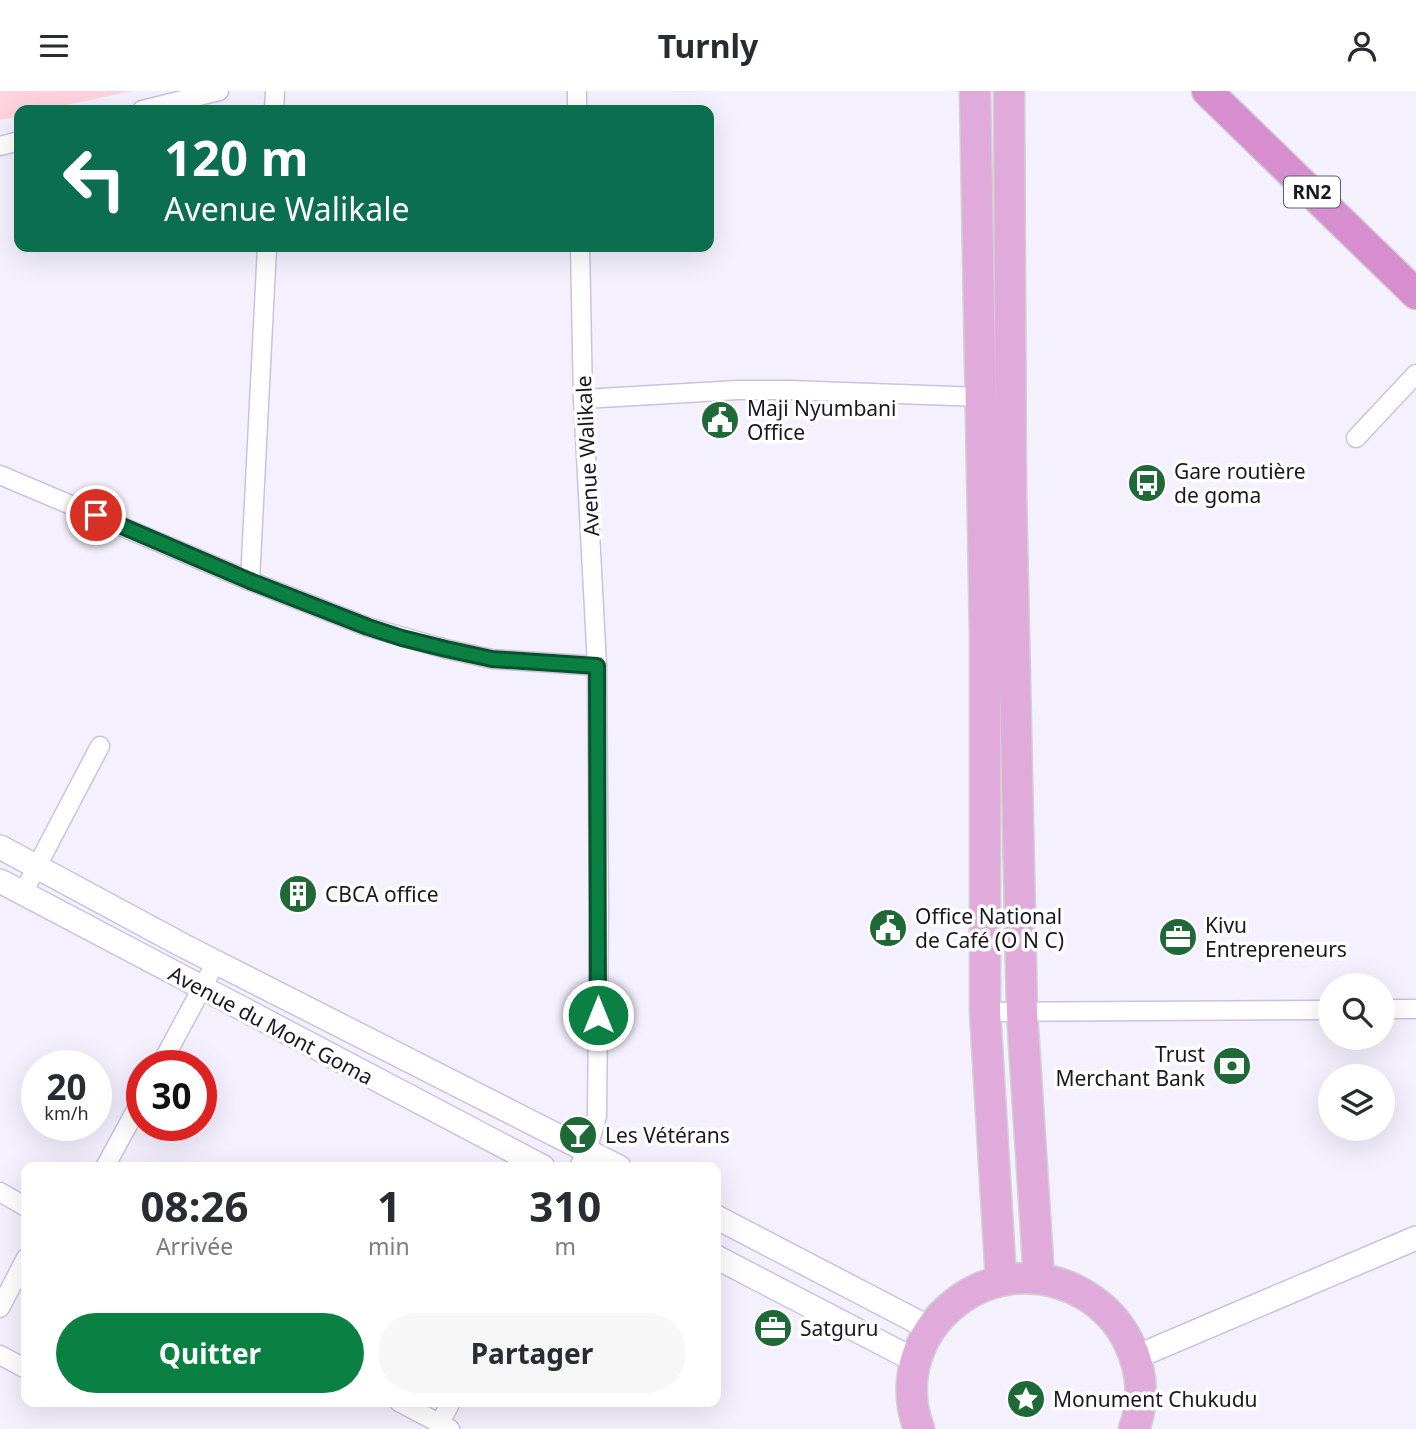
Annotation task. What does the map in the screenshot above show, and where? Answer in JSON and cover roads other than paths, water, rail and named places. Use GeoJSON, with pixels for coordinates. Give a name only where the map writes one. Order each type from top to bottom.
{"type":"FeatureCollection","features":[{"type":"Feature","properties":{"kind":"highway","name":"RN2"},"geometry":{"type":"LineString","coordinates":[[1207,91],[1416,294]]}},
{"type":"Feature","properties":{"kind":"main road"},"geometry":{"type":"LineString","coordinates":[[975,91],[985,647],[985,1012],[1001,1280]]}},
{"type":"Feature","properties":{"kind":"main road"},"geometry":{"type":"LineString","coordinates":[[1009,91],[1011,505],[1022,1013],[1039,1278]]}},
{"type":"Feature","properties":{"kind":"main road"},"geometry":{"type":"LineString","coordinates":[[919,1429],[912,1389],[916,1361],[931,1329],[950,1307],[973,1290],[1001,1280],[1025,1277],[1071,1286],[1099,1303],[1121,1328],[1136,1357],[1141,1386],[1139,1416],[1134,1429]]}},
{"type":"Feature","properties":{"kind":"street"},"geometry":{"type":"LineString","coordinates":[[162,105],[219,91]]}},
{"type":"Feature","properties":{"kind":"street"},"geometry":{"type":"LineString","coordinates":[[250,581],[267,252]]}},
{"type":"Feature","properties":{"kind":"street","name":"Avenue Walikale"},"geometry":{"type":"LineString","coordinates":[[580,252],[583,399],[597,666],[599,897],[597,1116],[583,1159]]}},
{"type":"Feature","properties":{"kind":"street"},"geometry":{"type":"LineString","coordinates":[[1356,438],[1416,374]]}},
{"type":"Feature","properties":{"kind":"street"},"geometry":{"type":"LineString","coordinates":[[583,399],[738,390],[981,397]]}},
{"type":"Feature","properties":{"kind":"street"},"geometry":{"type":"LineString","coordinates":[[0,475],[250,581],[368,627],[492,659],[597,666]]}},
{"type":"Feature","properties":{"kind":"street"},"geometry":{"type":"LineString","coordinates":[[23,893],[100,746]]}},
{"type":"Feature","properties":{"kind":"street"},"geometry":{"type":"LineString","coordinates":[[0,847],[583,1159]]}},
{"type":"Feature","properties":{"kind":"street","name":"Avenue du Mont Goma"},"geometry":{"type":"LineString","coordinates":[[0,881],[533,1162]]}},
{"type":"Feature","properties":{"kind":"street"},"geometry":{"type":"LineString","coordinates":[[169,1050],[216,962]]}},
{"type":"Feature","properties":{"kind":"street"},"geometry":{"type":"LineString","coordinates":[[1395,1009],[1416,1009]]}},
{"type":"Feature","properties":{"kind":"street"},"geometry":{"type":"LineString","coordinates":[[985,1012],[1318,1010]]}},
{"type":"Feature","properties":{"kind":"street"},"geometry":{"type":"LineString","coordinates":[[108,1162],[126,1129]]}},
{"type":"Feature","properties":{"kind":"street"},"geometry":{"type":"LineString","coordinates":[[0,1192],[21,1204]]}},
{"type":"Feature","properties":{"kind":"street"},"geometry":{"type":"LineString","coordinates":[[721,1220],[931,1329]]}},
{"type":"Feature","properties":{"kind":"street"},"geometry":{"type":"LineString","coordinates":[[1136,1357],[1416,1238]]}},
{"type":"Feature","properties":{"kind":"street"},"geometry":{"type":"LineString","coordinates":[[721,1260],[916,1361]]}},
{"type":"Feature","properties":{"kind":"street"},"geometry":{"type":"LineString","coordinates":[[0,1308],[21,1268]]}},
{"type":"Feature","properties":{"kind":"street"},"geometry":{"type":"LineString","coordinates":[[0,1355],[21,1366]]}},
{"type":"Feature","properties":{"kind":"street"},"geometry":{"type":"LineString","coordinates":[[409,1407],[445,1426],[450,1407]]}},
{"type":"Feature","properties":{"kind":"place","name":"Maji Nyumbani Office"},"geometry":{"type":"Point","coordinates":[720,420]}},
{"type":"Feature","properties":{"kind":"place","name":"Gare routière de goma"},"geometry":{"type":"Point","coordinates":[1147,483]}},
{"type":"Feature","properties":{"kind":"place","name":"CBCA office"},"geometry":{"type":"Point","coordinates":[298,894]}},
{"type":"Feature","properties":{"kind":"place","name":"Office National de Café (O N C)"},"geometry":{"type":"Point","coordinates":[888,928]}},
{"type":"Feature","properties":{"kind":"place","name":"Kivu Entrepreneurs"},"geometry":{"type":"Point","coordinates":[1178,937]}},
{"type":"Feature","properties":{"kind":"place","name":"Trust Merchant Bank"},"geometry":{"type":"Point","coordinates":[1232,1066]}},
{"type":"Feature","properties":{"kind":"place","name":"Les Vétérans"},"geometry":{"type":"Point","coordinates":[578,1135]}},
{"type":"Feature","properties":{"kind":"place","name":"Satguru"},"geometry":{"type":"Point","coordinates":[773,1328]}},
{"type":"Feature","properties":{"kind":"place","name":"Monument Chukudu"},"geometry":{"type":"Point","coordinates":[1026,1399]}}]}
